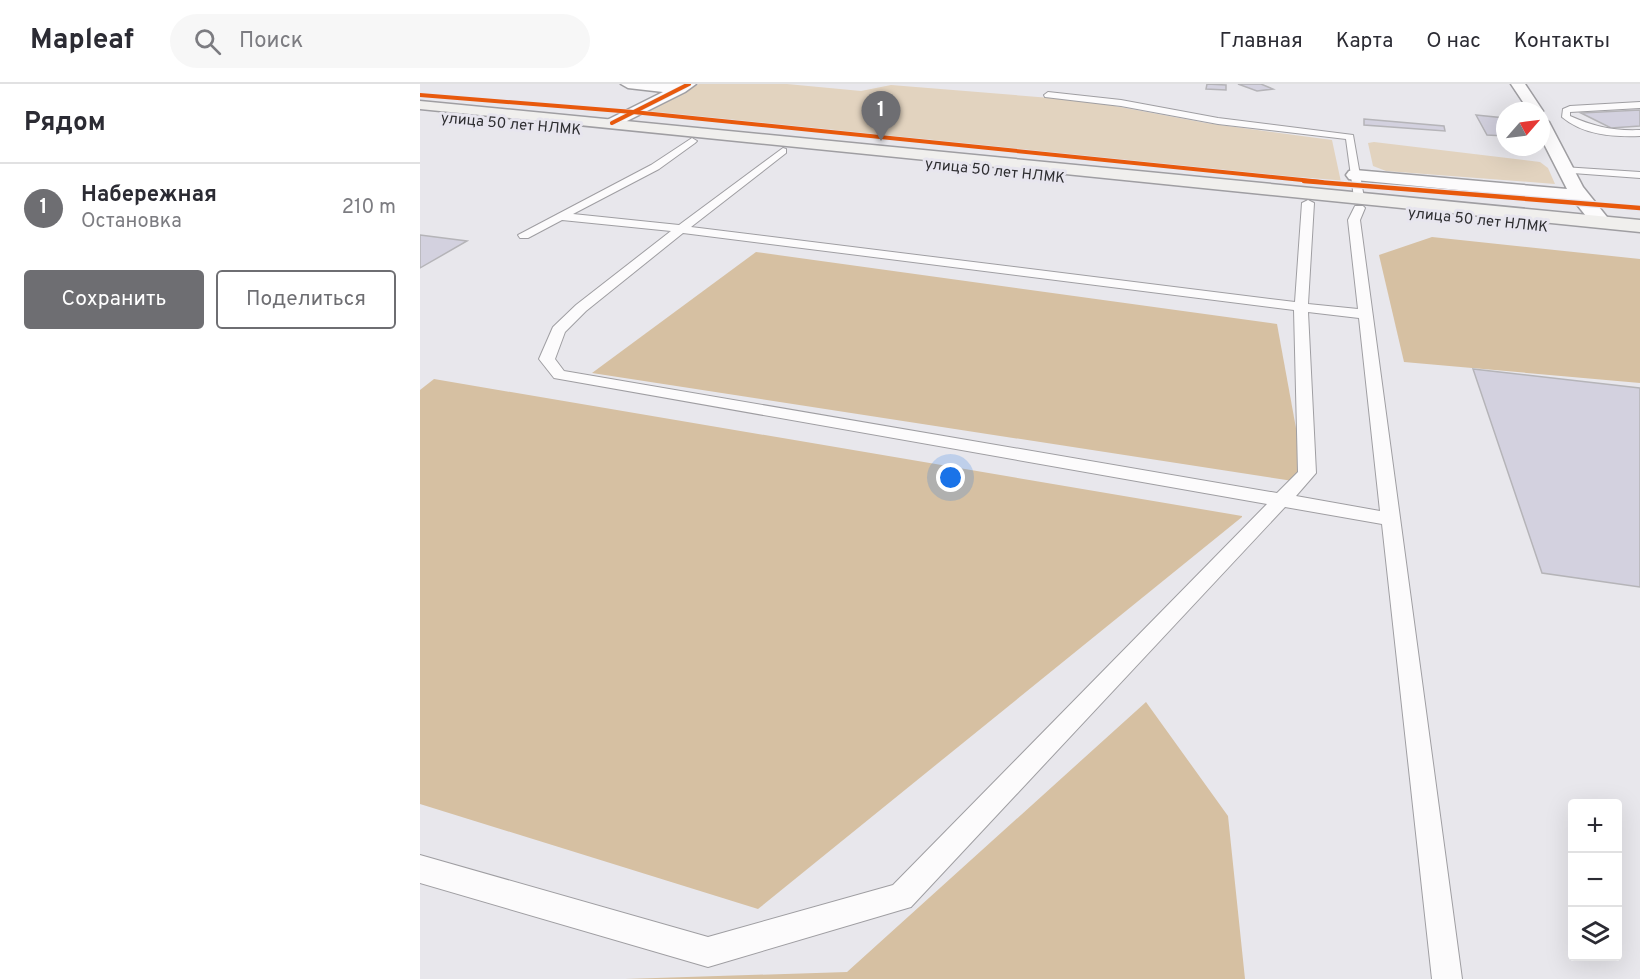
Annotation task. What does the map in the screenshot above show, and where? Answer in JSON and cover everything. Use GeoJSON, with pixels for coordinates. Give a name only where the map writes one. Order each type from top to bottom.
{"type":"FeatureCollection","features":[{"type":"Feature","properties":{"kind":"main road","name":"улица 50 лет НЛМК"},"geometry":{"type":"LineString","coordinates":[[420,107],[436,106],[644,126],[790,146],[1308,203],[1359,203],[1640,237]]}},
{"type":"Feature","properties":{"kind":"main road","name":"улица 50 лет НЛМК"},"geometry":{"type":"LineString","coordinates":[[420,117],[692,141],[790,146],[1359,203],[1640,226]]}},
{"type":"Feature","properties":{"kind":"main road","name":"улица 50 лет НЛМК"},"geometry":{"type":"LineString","coordinates":[[1570,230],[1604,228],[1600,222]]}},
{"type":"Feature","properties":{"kind":"street"},"geometry":{"type":"LineString","coordinates":[[628,84],[684,86]]}},
{"type":"Feature","properties":{"kind":"street"},"geometry":{"type":"LineString","coordinates":[[1518,84],[1530,102]]}},
{"type":"Feature","properties":{"kind":"street"},"geometry":{"type":"LineString","coordinates":[[612,123],[684,86]]}},
{"type":"Feature","properties":{"kind":"street"},"geometry":{"type":"LineString","coordinates":[[1550,142],[1563,170],[1600,222]]}},
{"type":"Feature","properties":{"kind":"street"},"geometry":{"type":"LineString","coordinates":[[1355,175],[1580,196]]}},
{"type":"Feature","properties":{"kind":"lane"},"geometry":{"type":"LineString","coordinates":[[1048,95],[1121,103],[1218,121],[1350,137],[1359,203],[1354,220],[1447,979]]}},
{"type":"Feature","properties":{"kind":"lane"},"geometry":{"type":"LineString","coordinates":[[1640,105],[1566,111],[1566,117],[1598,133],[1608,135],[1640,133]]}},
{"type":"Feature","properties":{"kind":"lane"},"geometry":{"type":"LineString","coordinates":[[524,235],[655,167],[692,141]]}},
{"type":"Feature","properties":{"kind":"lane"},"geometry":{"type":"LineString","coordinates":[[790,146],[581,308],[558,330],[547,359],[559,375],[1391,519]]}},
{"type":"Feature","properties":{"kind":"lane"},"geometry":{"type":"LineString","coordinates":[[1563,170],[1640,175]]}},
{"type":"Feature","properties":{"kind":"lane"},"geometry":{"type":"LineString","coordinates":[[420,869],[708,952],[901,897],[1307,473],[1301,307],[1308,203]]}},
{"type":"Feature","properties":{"kind":"lane"},"geometry":{"type":"LineString","coordinates":[[563,214],[1365,314]]}},
{"type":"Feature","properties":{"kind":"shaded area"},"geometry":{"type":"Polygon","coordinates":[[[699,84],[787,84],[861,91],[891,85],[1088,101],[1206,123],[1332,140],[1341,182],[641,112],[699,84]]]}},
{"type":"Feature","properties":{"kind":"shaded area"},"geometry":{"type":"Polygon","coordinates":[[[1368,143],[1540,162],[1548,168],[1555,184],[1386,171],[1373,166],[1368,143]]]}},
{"type":"Feature","properties":{"kind":"shaded area"},"geometry":{"type":"Polygon","coordinates":[[[1432,237],[1640,259],[1640,383],[1404,362],[1379,255],[1432,237]]]}},
{"type":"Feature","properties":{"kind":"shaded area"},"geometry":{"type":"Polygon","coordinates":[[[756,252],[1277,324],[1306,483],[592,373],[756,252]]]}},
{"type":"Feature","properties":{"kind":"shaded area"},"geometry":{"type":"Polygon","coordinates":[[[434,379],[1242,517],[758,909],[420,804],[420,390],[434,379]]]}},
{"type":"Feature","properties":{"kind":"shaded area"},"geometry":{"type":"Polygon","coordinates":[[[1146,702],[1228,816],[1245,979],[625,979],[847,972],[1146,702]]]}},
{"type":"Feature","properties":{"kind":"building"},"geometry":{"type":"Polygon","coordinates":[[[1207,84],[1226,85],[1226,90],[1206,89],[1207,84]]]}},
{"type":"Feature","properties":{"kind":"building"},"geometry":{"type":"Polygon","coordinates":[[[1238,84],[1261,84],[1273,89],[1257,91],[1238,84]]]}},
{"type":"Feature","properties":{"kind":"building"},"geometry":{"type":"Polygon","coordinates":[[[1640,110],[1640,126],[1611,128],[1581,113],[1640,110]]]}},
{"type":"Feature","properties":{"kind":"building"},"geometry":{"type":"Polygon","coordinates":[[[1476,115],[1496,117],[1496,136],[1487,135],[1476,115]]]}},
{"type":"Feature","properties":{"kind":"building"},"geometry":{"type":"Polygon","coordinates":[[[1364,119],[1444,126],[1445,131],[1364,125],[1364,119]]]}},
{"type":"Feature","properties":{"kind":"building"},"geometry":{"type":"Polygon","coordinates":[[[420,235],[467,241],[420,268],[420,235]]]}},
{"type":"Feature","properties":{"kind":"building"},"geometry":{"type":"Polygon","coordinates":[[[1473,369],[1640,388],[1640,587],[1542,573],[1473,369]]]}},
{"type":"Feature","properties":{"kind":"cycle path"},"geometry":{"type":"LineString","coordinates":[[612,123],[689,84]]}},
{"type":"Feature","properties":{"kind":"cycle path"},"geometry":{"type":"LineString","coordinates":[[420,95],[633,112],[1297,180],[1640,208]]}},
{"type":"Feature","properties":{"kind":"place","name":"Набережная"},"geometry":{"type":"Point","coordinates":[881,141]}}]}
